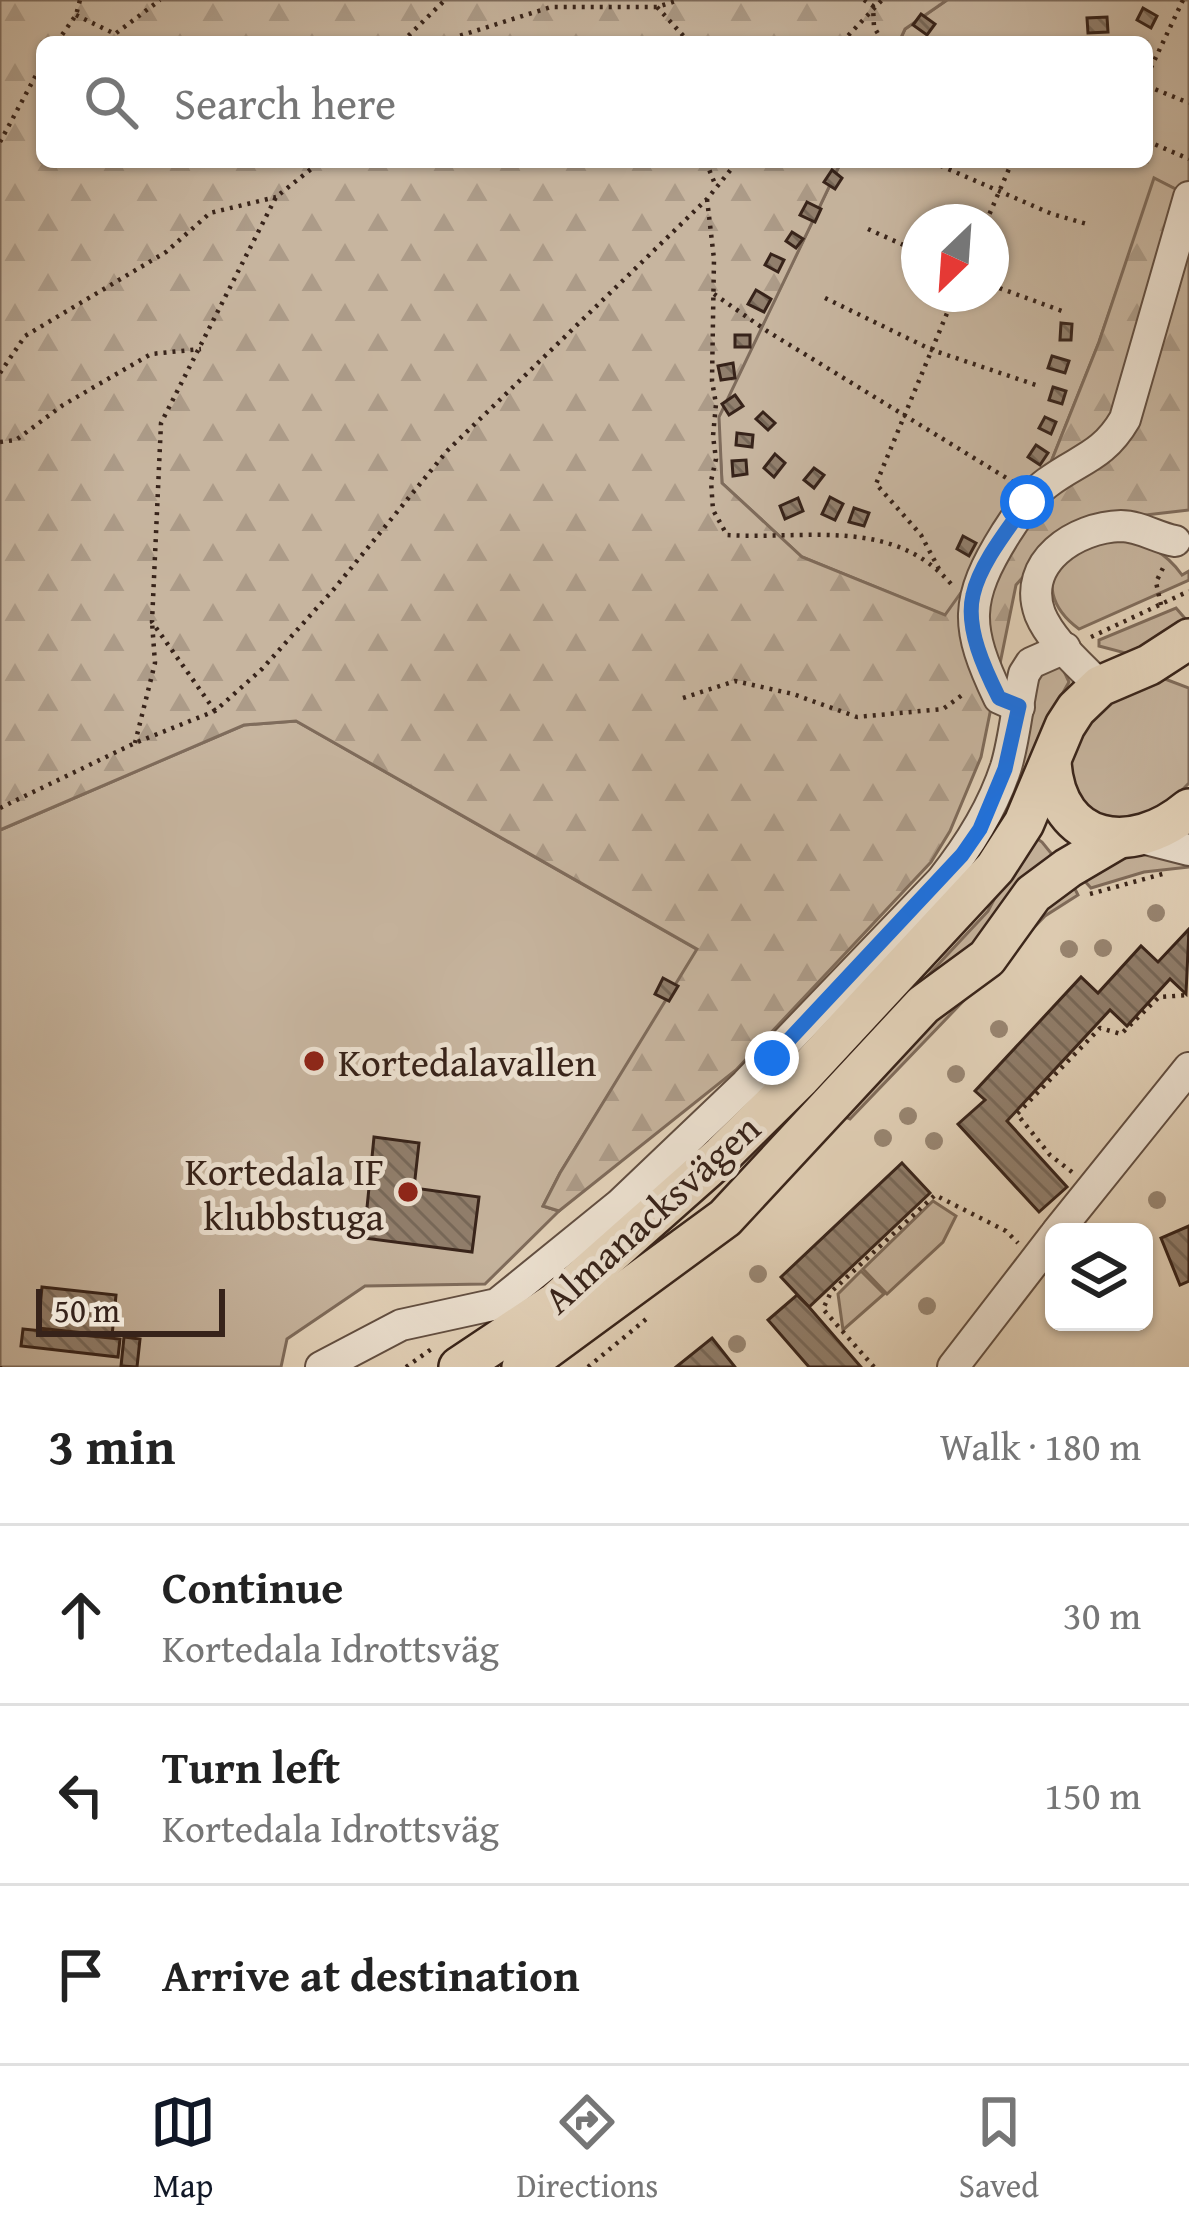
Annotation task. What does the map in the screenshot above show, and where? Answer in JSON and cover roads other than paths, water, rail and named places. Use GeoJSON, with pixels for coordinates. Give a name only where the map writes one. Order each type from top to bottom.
{"type":"FeatureCollection","features":[{"type":"Feature","properties":{"kind":"main road","name":"Almanacksvägen"},"geometry":{"type":"LineString","coordinates":[[459,1367],[555,1304],[722,1155],[801,1077],[995,868],[1018,834],[1065,727],[1100,686],[1149,665],[1189,639]]}},
{"type":"Feature","properties":{"kind":"main road"},"geometry":{"type":"LineString","coordinates":[[1149,665],[1189,671]]}},
{"type":"Feature","properties":{"kind":"main road"},"geometry":{"type":"LineString","coordinates":[[1051,763],[1054,786],[1066,812],[1093,833],[1129,837]]}},
{"type":"Feature","properties":{"kind":"main road","name":"Almanacksvägen"},"geometry":{"type":"LineString","coordinates":[[521,1367],[725,1218],[923,1005],[987,958],[1033,894],[1068,868],[1129,837],[1159,830],[1189,809]]}},
{"type":"Feature","properties":{"kind":"street"},"geometry":{"type":"LineString","coordinates":[[1019,706],[999,698],[989,676],[976,639],[973,595],[1027,502],[1052,479],[1112,441],[1125,419],[1189,197]]}},
{"type":"Feature","properties":{"kind":"street"},"geometry":{"type":"LineString","coordinates":[[1100,686],[1042,618],[1038,577],[1052,554],[1088,532],[1125,526],[1175,541]]}},
{"type":"Feature","properties":{"kind":"street"},"geometry":{"type":"LineString","coordinates":[[321,1367],[400,1325],[496,1304],[619,1205],[782,1048],[941,881],[980,829],[1005,769],[1024,674],[1030,663],[1065,648]]}},
{"type":"Feature","properties":{"kind":"street"},"geometry":{"type":"LineString","coordinates":[[1129,837],[1189,850]]}},
{"type":"Feature","properties":{"kind":"street"},"geometry":{"type":"LineString","coordinates":[[1064,1223],[1189,1068]]}},
{"type":"Feature","properties":{"kind":"street"},"geometry":{"type":"LineString","coordinates":[[953,1367],[1045,1248]]}},
{"type":"Feature","properties":{"kind":"place","name":"Kortedalavallen"},"geometry":{"type":"Point","coordinates":[314,1061]}},
{"type":"Feature","properties":{"kind":"place","name":"Kortedala IF klubbstuga"},"geometry":{"type":"Point","coordinates":[408,1192]}}]}
